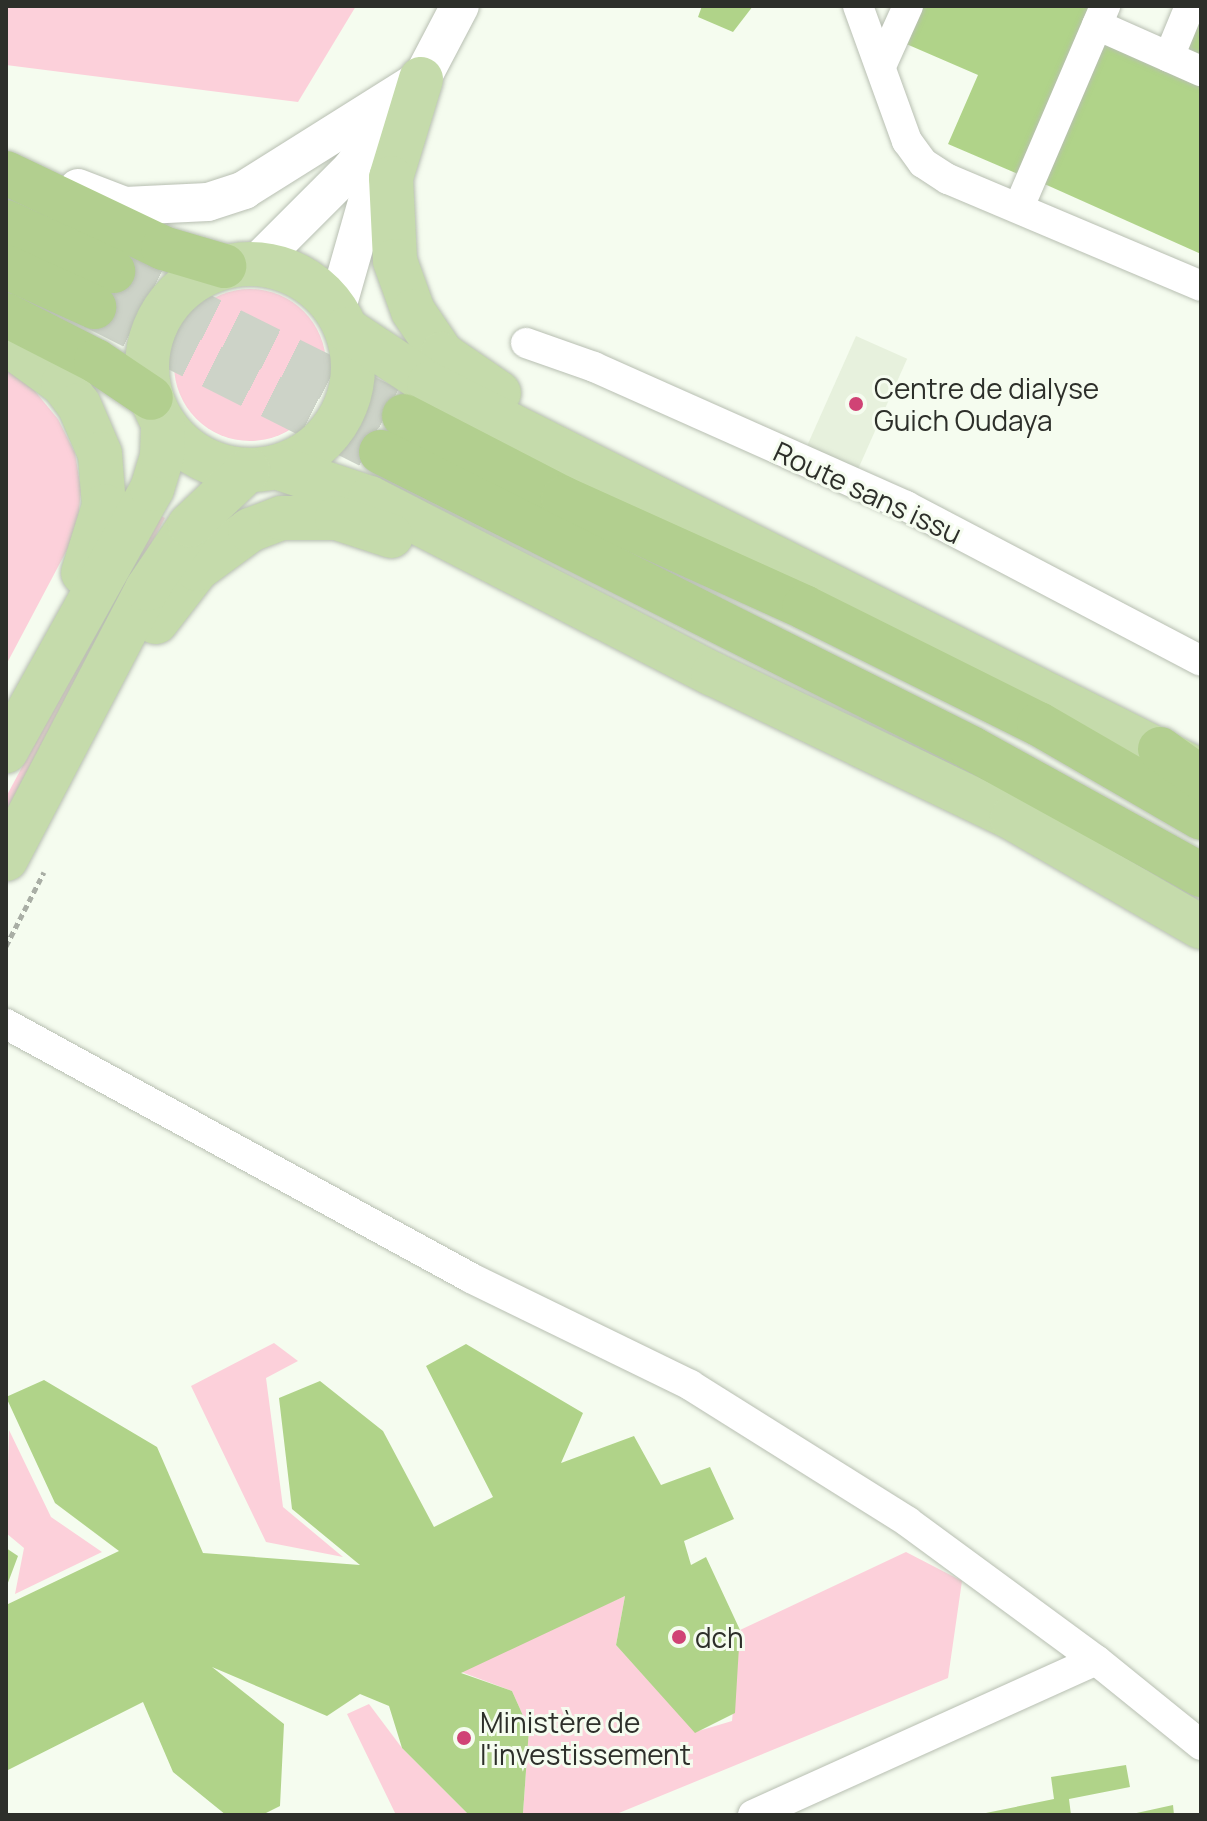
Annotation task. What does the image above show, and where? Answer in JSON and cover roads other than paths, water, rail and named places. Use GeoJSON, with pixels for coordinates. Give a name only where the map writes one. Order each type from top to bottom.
{"type":"FeatureCollection","features":[{"type":"Feature","properties":{"kind":"highway"},"geometry":{"type":"LineString","coordinates":[[6,171],[163,248],[240,265]]}},
{"type":"Feature","properties":{"kind":"highway"},"geometry":{"type":"LineString","coordinates":[[6,222],[103,289],[6,267]]}},
{"type":"Feature","properties":{"kind":"highway"},"geometry":{"type":"LineString","coordinates":[[6,315],[96,361],[157,411]]}},
{"type":"Feature","properties":{"kind":"highway"},"geometry":{"type":"LineString","coordinates":[[404,416],[563,498],[804,607],[1039,724],[1201,818]]}},
{"type":"Feature","properties":{"kind":"highway"},"geometry":{"type":"LineString","coordinates":[[381,452],[624,570],[971,748],[1201,875]]}},
{"type":"Feature","properties":{"kind":"highway"},"geometry":{"type":"LineString","coordinates":[[1160,749],[1201,778]]}},
{"type":"Feature","properties":{"kind":"main road"},"geometry":{"type":"LineString","coordinates":[[421,79],[391,178],[395,261],[413,311],[442,354],[502,396],[540,440]]}},
{"type":"Feature","properties":{"kind":"main road"},"geometry":{"type":"LineString","coordinates":[[6,751],[152,489],[162,456],[157,411],[146,370],[159,316],[197,276],[240,265],[310,283],[341,320],[400,368],[1201,772]]}},
{"type":"Feature","properties":{"kind":"main road"},"geometry":{"type":"LineString","coordinates":[[6,859],[97,679],[167,556],[204,510],[262,468],[320,444],[337,425],[354,378],[341,320]]}},
{"type":"Feature","properties":{"kind":"main road"},"geometry":{"type":"LineString","coordinates":[[6,343],[63,384],[85,417],[100,454],[104,479],[100,532],[65,612],[61,654]]}},
{"type":"Feature","properties":{"kind":"main road"},"geometry":{"type":"LineString","coordinates":[[157,411],[200,457],[262,468],[370,498],[1012,818],[1201,927]]}},
{"type":"Feature","properties":{"kind":"main road"},"geometry":{"type":"LineString","coordinates":[[97,679],[142,639],[197,569],[250,530],[281,518],[337,518],[437,554],[473,552]]}},
{"type":"Feature","properties":{"kind":"street"},"geometry":{"type":"LineString","coordinates":[[341,320],[379,160],[460,6]]}},
{"type":"Feature","properties":{"kind":"street"},"geometry":{"type":"LineString","coordinates":[[858,6],[907,141],[923,163],[1201,286]]}},
{"type":"Feature","properties":{"kind":"street"},"geometry":{"type":"LineString","coordinates":[[881,66],[908,6]]}},
{"type":"Feature","properties":{"kind":"street"},"geometry":{"type":"LineString","coordinates":[[1169,57],[1190,6]]}},
{"type":"Feature","properties":{"kind":"street"},"geometry":{"type":"LineString","coordinates":[[1019,207],[1101,16],[1169,57],[1201,71]]}},
{"type":"Feature","properties":{"kind":"street"},"geometry":{"type":"LineString","coordinates":[[6,171],[57,178],[125,206],[208,202],[244,190],[421,79]]}},
{"type":"Feature","properties":{"kind":"street"},"geometry":{"type":"LineString","coordinates":[[240,265],[351,169],[421,79]]}},
{"type":"Feature","properties":{"kind":"street","name":"Route sans issu"},"geometry":{"type":"LineString","coordinates":[[526,343],[594,367],[906,506],[1201,661]]}},
{"type":"Feature","properties":{"kind":"street"},"geometry":{"type":"LineString","coordinates":[[6,1024],[471,1278],[690,1385],[908,1522],[1096,1660],[1201,1745]]}},
{"type":"Feature","properties":{"kind":"street"},"geometry":{"type":"LineString","coordinates":[[753,1815],[1096,1660]]}},
{"type":"Feature","properties":{"kind":"tunnel"},"geometry":{"type":"LineString","coordinates":[[113,271],[404,416]]}},
{"type":"Feature","properties":{"kind":"tunnel"},"geometry":{"type":"LineString","coordinates":[[94,307],[381,452]]}},
{"type":"Feature","properties":{"kind":"place","name":"Centre de dialyse Guich Oudaya"},"geometry":{"type":"Point","coordinates":[856,404]}},
{"type":"Feature","properties":{"kind":"place","name":"dch"},"geometry":{"type":"Point","coordinates":[679,1637]}},
{"type":"Feature","properties":{"kind":"place","name":"Ministère de l'investissement"},"geometry":{"type":"Point","coordinates":[464,1738]}}]}
